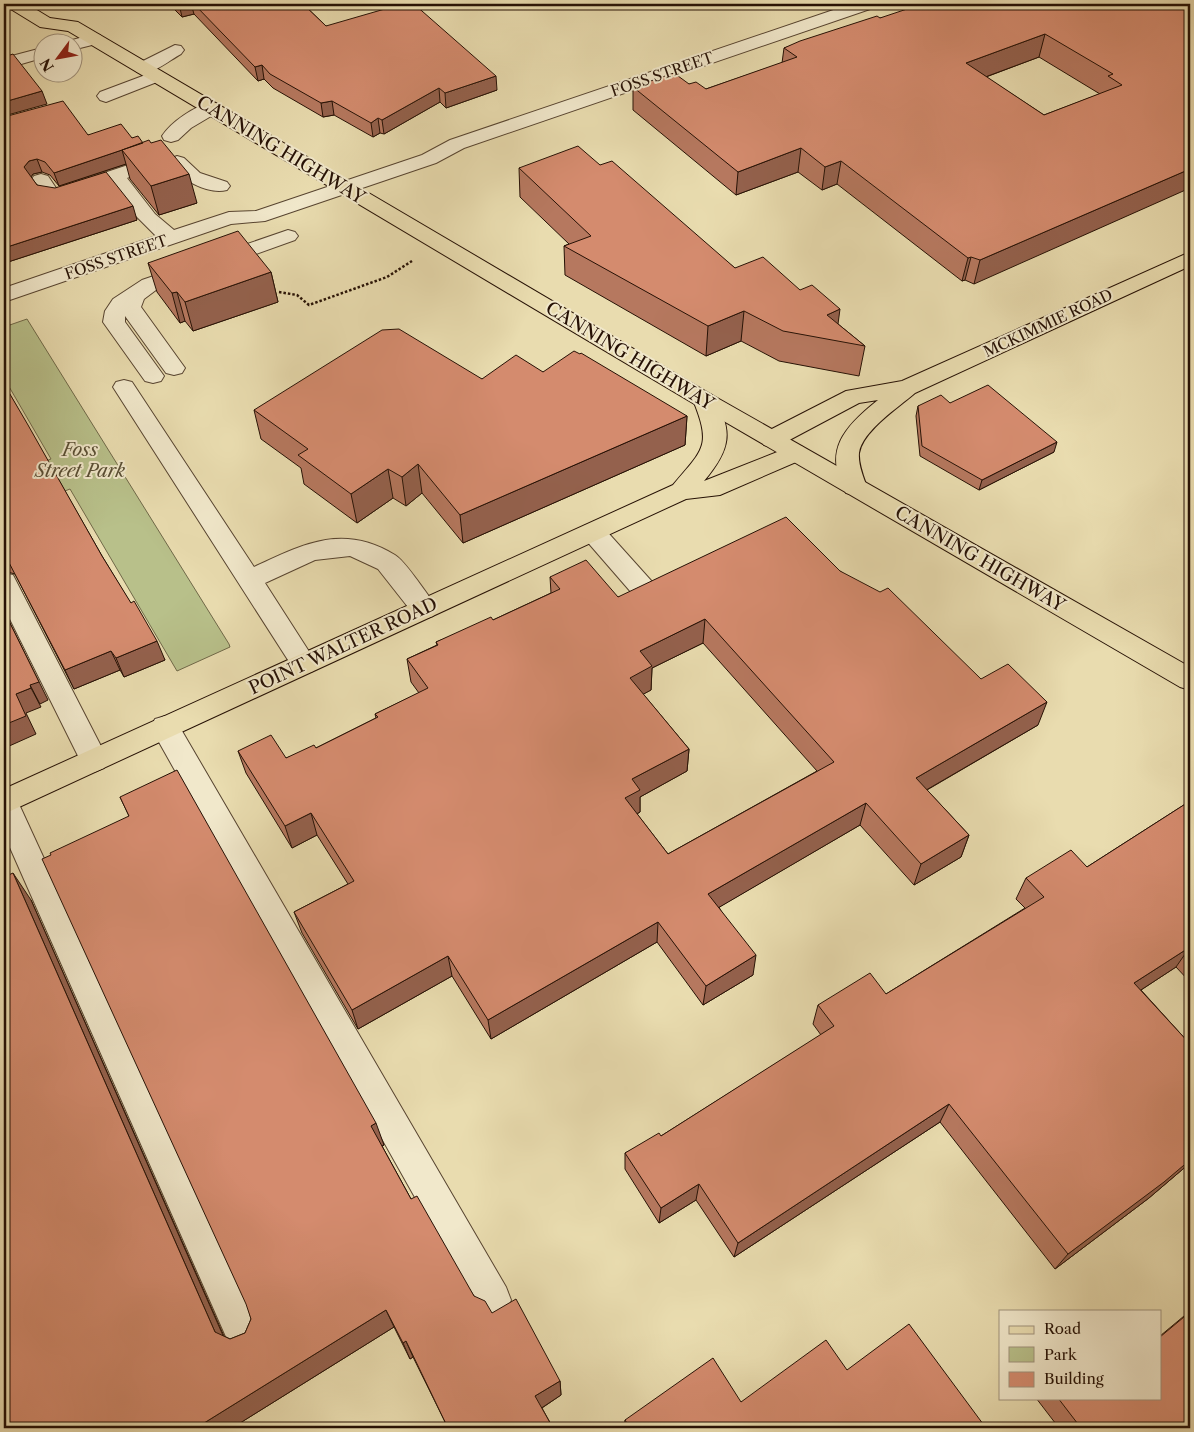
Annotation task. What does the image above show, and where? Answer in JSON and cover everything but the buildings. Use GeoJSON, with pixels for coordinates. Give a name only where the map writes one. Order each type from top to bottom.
{"type":"FeatureCollection","features":[{"type":"Feature","properties":{"kind":"main road","name":"CANNING HIGHWAY"},"geometry":{"type":"LineString","coordinates":[[15,4],[46,23],[66,32]]}},
{"type":"Feature","properties":{"kind":"main road","name":"CANNING HIGHWAY"},"geometry":{"type":"LineString","coordinates":[[60,7],[72,14],[72,32]]}},
{"type":"Feature","properties":{"kind":"main road","name":"CANNING HIGHWAY"},"geometry":{"type":"LineString","coordinates":[[82,37],[94,39],[704,400],[1190,680]]}},
{"type":"Feature","properties":{"kind":"main road","name":"MCKIMMIE ROAD"},"geometry":{"type":"LineString","coordinates":[[772,439],[854,396],[906,388],[1190,258]]}},
{"type":"Feature","properties":{"kind":"main road","name":"MCKIMMIE ROAD"},"geometry":{"type":"LineString","coordinates":[[855,487],[848,464],[848,447],[855,434],[906,388]]}},
{"type":"Feature","properties":{"kind":"main road","name":"POINT WALTER ROAD"},"geometry":{"type":"LineString","coordinates":[[682,491],[698,470],[711,458],[717,442],[715,423],[704,400]]}},
{"type":"Feature","properties":{"kind":"main road","name":"POINT WALTER ROAD"},"geometry":{"type":"LineString","coordinates":[[4,802],[682,491],[711,489],[795,453]]}},
{"type":"Feature","properties":{"kind":"street","name":"FOSS STREET"},"geometry":{"type":"LineString","coordinates":[[4,295],[229,218],[258,217],[345,188],[429,159],[457,144],[867,4]]}},
{"type":"Feature","properties":{"kind":"street"},"geometry":{"type":"LineString","coordinates":[[106,96],[150,72],[175,50]]}},
{"type":"Feature","properties":{"kind":"street"},"geometry":{"type":"LineString","coordinates":[[4,64],[32,56]]}},
{"type":"Feature","properties":{"kind":"street"},"geometry":{"type":"LineString","coordinates":[[171,136],[184,124],[211,108]]}},
{"type":"Feature","properties":{"kind":"street","name":"FOSS STREET"},"geometry":{"type":"LineString","coordinates":[[229,218],[244,204],[325,176],[415,147],[457,144]]}},
{"type":"Feature","properties":{"kind":"street"},"geometry":{"type":"LineString","coordinates":[[41,180],[50,192],[60,194],[169,161],[193,177],[220,186]]}},
{"type":"Feature","properties":{"kind":"street"},"geometry":{"type":"LineString","coordinates":[[116,176],[160,231],[172,238]]}},
{"type":"Feature","properties":{"kind":"street"},"geometry":{"type":"LineString","coordinates":[[153,376],[114,322],[114,312],[118,306],[149,285],[288,236]]}},
{"type":"Feature","properties":{"kind":"street"},"geometry":{"type":"LineString","coordinates":[[139,291],[131,300],[130,307],[174,368]]}},
{"type":"Feature","properties":{"kind":"street"},"geometry":{"type":"LineString","coordinates":[[124,387],[304,664]]}},
{"type":"Feature","properties":{"kind":"street"},"geometry":{"type":"LineString","coordinates":[[593,532],[646,592]]}},
{"type":"Feature","properties":{"kind":"street"},"geometry":{"type":"LineString","coordinates":[[248,580],[311,551],[352,547],[387,562],[424,609]]}},
{"type":"Feature","properties":{"kind":"street"},"geometry":{"type":"LineString","coordinates":[[4,582],[94,760]]}},
{"type":"Feature","properties":{"kind":"street"},"geometry":{"type":"LineString","coordinates":[[165,727],[493,1300]]}},
{"type":"Feature","properties":{"kind":"street"},"geometry":{"type":"LineString","coordinates":[[4,802],[244,1335]]}},
{"type":"Feature","properties":{"kind":"path"},"geometry":{"type":"LineString","coordinates":[[278,292],[297,294],[309,305],[387,277],[413,261]]}},
{"type":"Feature","properties":{"kind":"green space","name":"Foss Street Park"},"geometry":{"type":"Polygon","coordinates":[[[27,319],[230,647],[177,671],[70,489],[4,515],[4,477],[51,459],[4,378],[4,327],[27,319]]]}}]}
